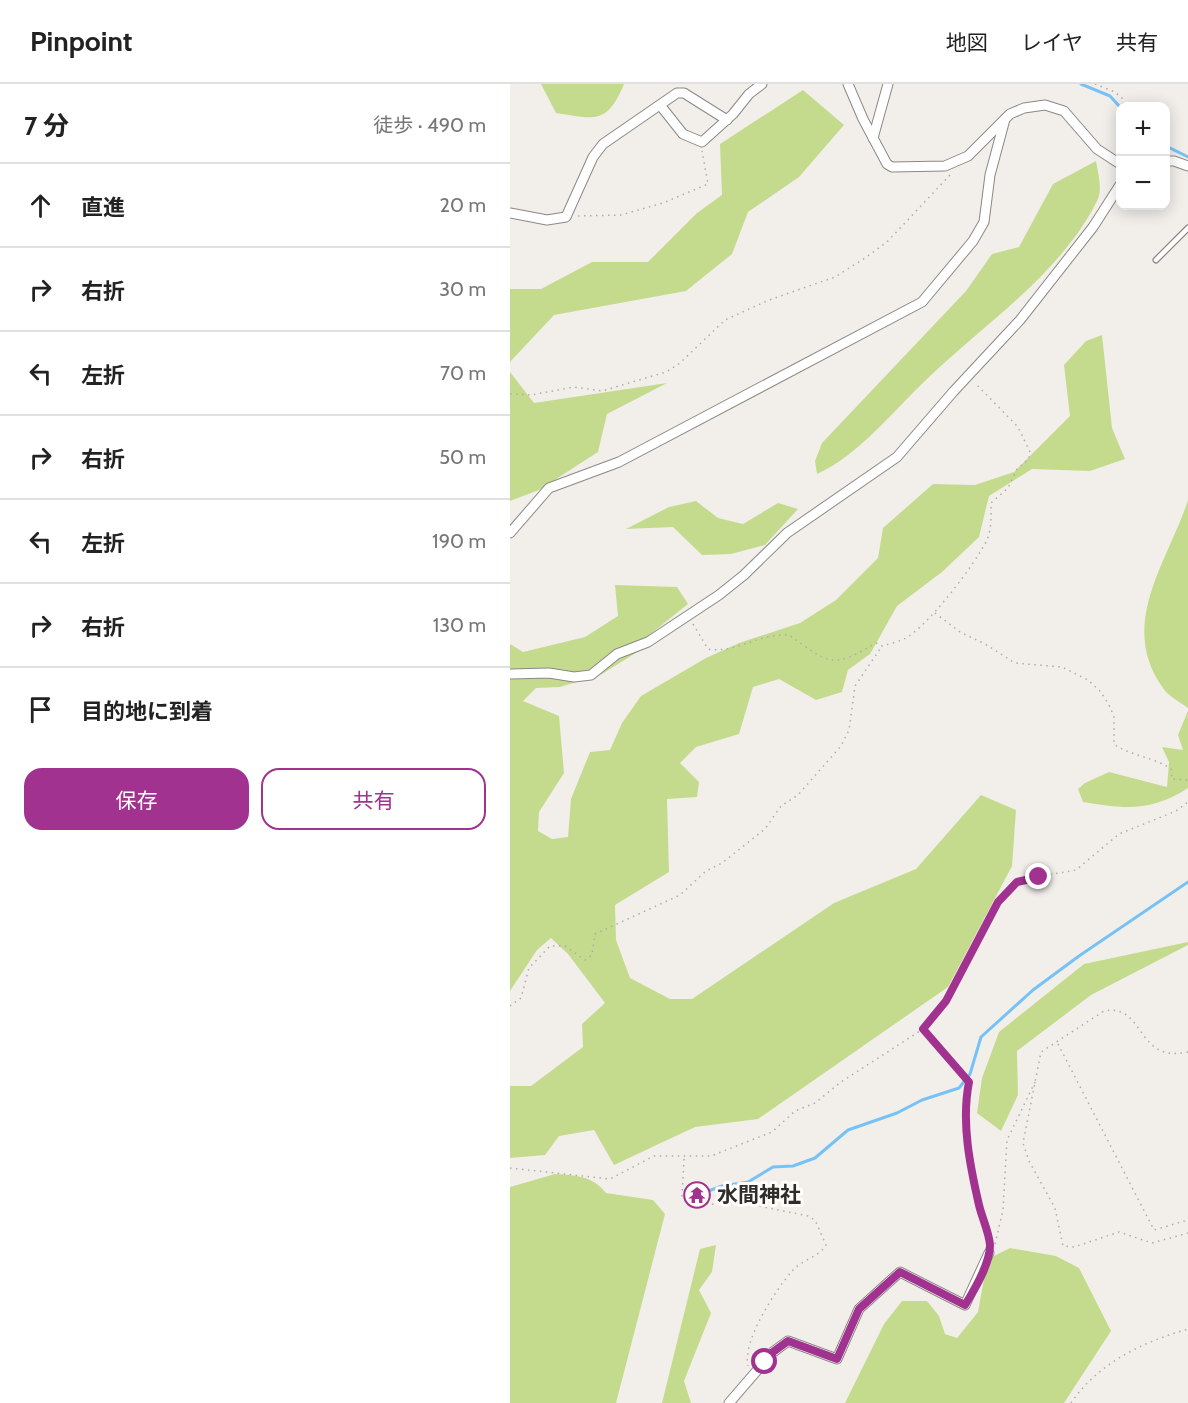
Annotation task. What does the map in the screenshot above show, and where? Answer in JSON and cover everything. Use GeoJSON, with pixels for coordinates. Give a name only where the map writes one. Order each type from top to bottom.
{"type":"FeatureCollection","features":[{"type":"Feature","properties":{"kind":"street"},"geometry":{"type":"LineString","coordinates":[[660,105],[683,134],[702,142],[741,106],[749,94],[762,84]]}},
{"type":"Feature","properties":{"kind":"street"},"geometry":{"type":"LineString","coordinates":[[848,84],[873,138],[887,164],[892,167],[937,168],[968,156],[1005,119],[1024,108],[1045,105],[1056,107],[1072,118],[1097,149],[1116,161]]}},
{"type":"Feature","properties":{"kind":"street"},"geometry":{"type":"LineString","coordinates":[[873,138],[888,84]]}},
{"type":"Feature","properties":{"kind":"street"},"geometry":{"type":"LineString","coordinates":[[510,213],[548,220],[566,217],[593,157],[603,144],[677,93],[684,93],[727,120]]}},
{"type":"Feature","properties":{"kind":"street"},"geometry":{"type":"LineString","coordinates":[[510,533],[549,488],[619,462],[922,302],[973,241],[984,222],[990,175],[1005,119]]}},
{"type":"Feature","properties":{"kind":"street"},"geometry":{"type":"LineString","coordinates":[[1170,160],[1188,166]]}},
{"type":"Feature","properties":{"kind":"street"},"geometry":{"type":"LineString","coordinates":[[510,674],[549,673],[574,677],[591,675],[616,654],[648,642],[732,585],[787,533],[897,457],[1020,320],[1093,226],[1116,191]]}},
{"type":"Feature","properties":{"kind":"street"},"geometry":{"type":"LineString","coordinates":[[729,1403],[773,1352],[788,1341],[837,1359],[859,1309],[900,1272],[965,1305],[989,1253]]}},
{"type":"Feature","properties":{"kind":"lane"},"geometry":{"type":"LineString","coordinates":[[1156,260],[1188,228]]}},
{"type":"Feature","properties":{"kind":"path"},"geometry":{"type":"LineString","coordinates":[[1095,84],[1115,92],[1122,98],[1122,102]]}},
{"type":"Feature","properties":{"kind":"path"},"geometry":{"type":"LineString","coordinates":[[566,217],[621,215],[663,203],[708,184],[700,145],[702,142]]}},
{"type":"Feature","properties":{"kind":"path"},"geometry":{"type":"LineString","coordinates":[[510,394],[531,396],[574,387],[602,390],[666,372],[680,363],[725,320],[769,300],[835,278],[865,258],[887,242],[956,169]]}},
{"type":"Feature","properties":{"kind":"path"},"geometry":{"type":"LineString","coordinates":[[510,1006],[521,998],[529,968],[550,946],[565,946],[585,960],[592,955],[595,934],[680,896],[706,871],[722,863],[765,829],[781,806],[798,795],[842,746],[849,730],[855,686],[882,646],[905,638],[934,612],[973,562],[987,538],[992,520],[991,503],[1008,488],[1017,469],[1029,459],[1030,452],[1018,427],[968,376]]}},
{"type":"Feature","properties":{"kind":"path"},"geometry":{"type":"LineString","coordinates":[[934,612],[960,632],[985,644],[1015,663],[1062,667],[1088,680],[1101,692],[1110,707],[1114,717],[1114,744],[1122,749],[1158,760],[1171,769],[1172,779],[1188,780]]}},
{"type":"Feature","properties":{"kind":"path"},"geometry":{"type":"LineString","coordinates":[[688,615],[708,649],[714,650],[725,650],[758,637],[779,634],[789,635],[818,657],[828,660],[840,660],[858,654],[876,643],[882,646]]}},
{"type":"Feature","properties":{"kind":"path"},"geometry":{"type":"LineString","coordinates":[[510,1168],[610,1179],[654,1156],[685,1158],[711,1156],[772,1132],[795,1111],[815,1103],[841,1082],[923,1029],[946,1001],[989,916],[1012,885],[1030,878],[1076,870],[1119,834],[1176,811],[1188,802]]}},
{"type":"Feature","properties":{"kind":"path"},"geometry":{"type":"LineString","coordinates":[[1188,1052],[1172,1054],[1155,1049],[1125,1013],[1116,1010],[1104,1011],[1041,1052],[1023,1143],[1029,1161],[1055,1208],[1063,1246],[1074,1247],[1119,1232],[1152,1243],[1188,1233]]}},
{"type":"Feature","properties":{"kind":"path"},"geometry":{"type":"LineString","coordinates":[[923,1029],[969,1082],[965,1108],[969,1152],[977,1196],[990,1245],[989,1253]]}},
{"type":"Feature","properties":{"kind":"path"},"geometry":{"type":"LineString","coordinates":[[1057,1043],[1154,1230],[1188,1220]]}},
{"type":"Feature","properties":{"kind":"path"},"geometry":{"type":"LineString","coordinates":[[989,1253],[998,1240],[1003,1210],[1007,1140],[1036,1079]]}},
{"type":"Feature","properties":{"kind":"path"},"geometry":{"type":"LineString","coordinates":[[685,1158],[682,1197],[688,1205],[744,1203],[808,1216],[815,1220],[826,1245],[793,1269],[764,1313],[747,1351],[753,1376]]}},
{"type":"Feature","properties":{"kind":"path"},"geometry":{"type":"LineString","coordinates":[[1071,1403],[1090,1378],[1109,1363],[1164,1336],[1188,1329]]}},
{"type":"Feature","properties":{"kind":"green space"},"geometry":{"type":"Polygon","coordinates":[[[541,84],[624,84],[612,107],[605,113],[598,116],[581,117],[556,113],[541,84]]]}},
{"type":"Feature","properties":{"kind":"green space"},"geometry":{"type":"Polygon","coordinates":[[[803,90],[844,125],[799,177],[748,212],[732,254],[686,291],[554,315],[510,362],[510,289],[541,289],[592,262],[648,262],[697,213],[722,195],[720,144],[803,90]]]}},
{"type":"Feature","properties":{"kind":"green space"},"geometry":{"type":"Polygon","coordinates":[[[1096,161],[1100,181],[1099,197],[1081,228],[1063,252],[1020,297],[949,358],[861,444],[847,456],[817,474],[815,461],[822,443],[966,291],[992,254],[1019,247],[1053,184],[1096,161]]]}},
{"type":"Feature","properties":{"kind":"green space"},"geometry":{"type":"Polygon","coordinates":[[[1102,335],[1112,428],[1125,459],[1090,471],[1032,469],[989,496],[979,537],[942,572],[897,606],[870,654],[848,670],[842,692],[816,700],[779,679],[753,687],[739,734],[696,747],[680,763],[699,782],[697,797],[667,799],[669,872],[615,905],[616,940],[630,978],[670,999],[692,999],[834,903],[916,869],[981,795],[1016,810],[1012,866],[948,987],[758,1119],[695,1127],[614,1165],[594,1130],[559,1136],[545,1155],[510,1158],[510,1086],[531,1086],[583,1047],[582,1024],[605,1003],[568,954],[551,938],[537,950],[510,991],[510,644],[523,652],[585,637],[618,616],[615,585],[677,587],[688,604],[648,636],[639,651],[602,674],[560,687],[536,688],[523,701],[559,716],[564,773],[539,812],[538,831],[552,839],[568,837],[571,799],[590,752],[610,750],[622,723],[641,696],[706,658],[739,643],[800,623],[836,600],[878,558],[883,528],[933,484],[975,485],[1014,472],[1070,416],[1064,365],[1086,341],[1102,335]]]}},
{"type":"Feature","properties":{"kind":"green space"},"geometry":{"type":"Polygon","coordinates":[[[510,372],[534,403],[667,383],[607,414],[598,452],[539,490],[510,501],[510,372]]]}},
{"type":"Feature","properties":{"kind":"green space"},"geometry":{"type":"Polygon","coordinates":[[[1188,500],[1188,708],[1165,691],[1150,664],[1145,640],[1145,617],[1159,570],[1188,500]]]}},
{"type":"Feature","properties":{"kind":"green space"},"geometry":{"type":"Polygon","coordinates":[[[696,501],[718,518],[743,524],[778,503],[798,509],[765,545],[731,554],[702,555],[673,527],[626,529],[669,507],[696,501]]]}},
{"type":"Feature","properties":{"kind":"green space"},"geometry":{"type":"Polygon","coordinates":[[[1188,711],[1188,788],[1162,801],[1137,807],[1083,802],[1078,789],[1085,783],[1109,772],[1167,787],[1169,762],[1162,747],[1183,750],[1178,735],[1188,711]]]}},
{"type":"Feature","properties":{"kind":"green space"},"geometry":{"type":"Polygon","coordinates":[[[1188,942],[1188,945],[1091,995],[1017,1051],[1018,1095],[1001,1131],[977,1113],[982,1078],[999,1032],[1084,964],[1188,942]]]}},
{"type":"Feature","properties":{"kind":"green space"},"geometry":{"type":"Polygon","coordinates":[[[555,1174],[589,1180],[606,1193],[653,1200],[665,1214],[616,1403],[510,1403],[510,1187],[555,1174]]]}},
{"type":"Feature","properties":{"kind":"green space"},"geometry":{"type":"Polygon","coordinates":[[[716,1245],[712,1272],[699,1290],[711,1313],[684,1381],[691,1403],[662,1403],[700,1249],[716,1245]]]}},
{"type":"Feature","properties":{"kind":"green space"},"geometry":{"type":"Polygon","coordinates":[[[1010,1248],[1056,1256],[1079,1268],[1111,1331],[1064,1403],[845,1403],[884,1324],[902,1301],[927,1301],[939,1316],[945,1334],[957,1338],[978,1312],[985,1273],[992,1257],[1010,1248]]]}},
{"type":"Feature","properties":{"kind":"waterway"},"geometry":{"type":"LineString","coordinates":[[1081,84],[1110,96],[1116,103]]}},
{"type":"Feature","properties":{"kind":"waterway"},"geometry":{"type":"LineString","coordinates":[[1170,148],[1188,157]]}},
{"type":"Feature","properties":{"kind":"waterway"},"geometry":{"type":"LineString","coordinates":[[697,1195],[722,1186],[748,1182],[773,1167],[793,1166],[815,1158],[848,1130],[897,1113],[922,1100],[959,1088],[970,1074],[981,1037],[1033,990],[1188,882]]}},
{"type":"Feature","properties":{"kind":"place","name":"水間神社"},"geometry":{"type":"Point","coordinates":[697,1195]}},
{"type":"Feature","properties":{"kind":"route"},"geometry":{"type":"LineString","coordinates":[[765,1362],[773,1352],[788,1341],[837,1359],[859,1309],[900,1272],[914,1277],[965,1305],[970,1297],[981,1275],[990,1245],[980,1210],[969,1152],[965,1108],[969,1082],[923,1029],[946,1001],[998,902],[1017,882],[1039,877]]}}]}
